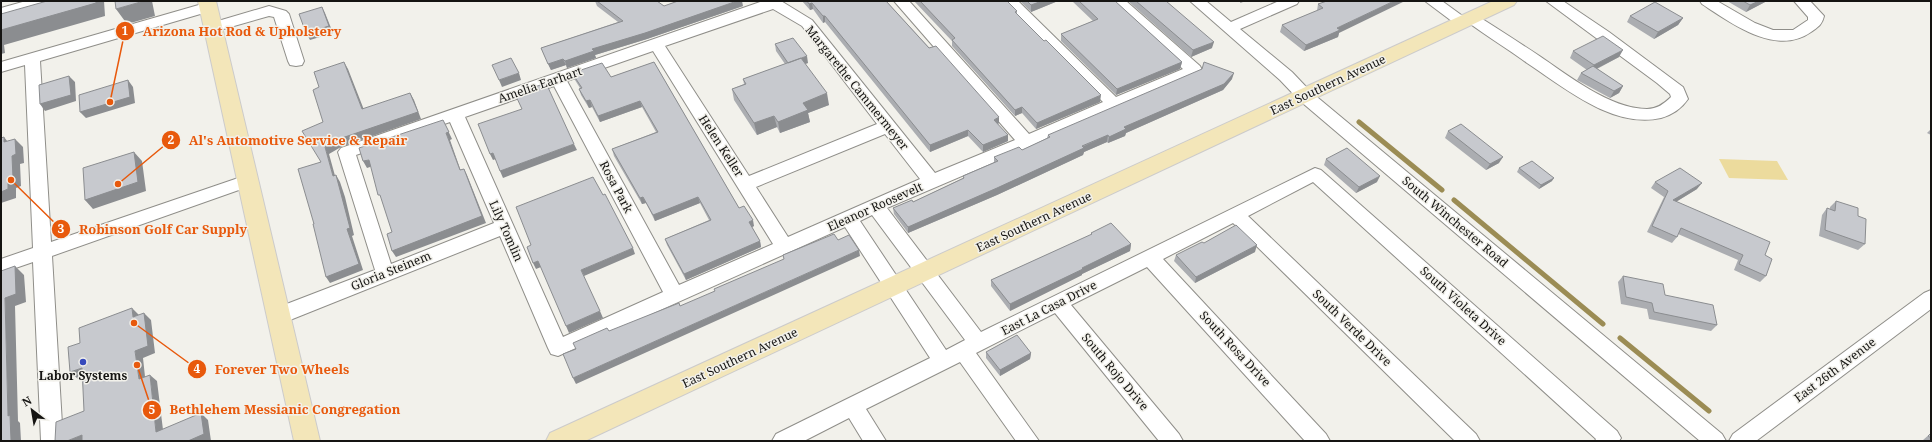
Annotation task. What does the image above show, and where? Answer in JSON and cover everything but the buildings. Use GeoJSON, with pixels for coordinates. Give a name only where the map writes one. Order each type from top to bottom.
{"type":"FeatureCollection","features":[{"type":"Feature","properties":{"kind":"main road","name":"East Southern Avenue"},"geometry":{"type":"LineString","coordinates":[[559,441],[1508,1]]}},
{"type":"Feature","properties":{"kind":"main road"},"geometry":{"type":"LineString","coordinates":[[208,4],[247,182],[307,441]]}},
{"type":"Feature","properties":{"kind":"street"},"geometry":{"type":"LineString","coordinates":[[2,9],[43,1]]}},
{"type":"Feature","properties":{"kind":"street"},"geometry":{"type":"LineString","coordinates":[[901,1],[1026,142]]}},
{"type":"Feature","properties":{"kind":"street"},"geometry":{"type":"LineString","coordinates":[[1009,1],[1114,104]]}},
{"type":"Feature","properties":{"kind":"street","name":"Eleanor Roosevelt"},"geometry":{"type":"LineString","coordinates":[[558,348],[849,219],[875,206],[1194,70],[1117,1]]}},
{"type":"Feature","properties":{"kind":"street","name":"South Winchester Road"},"geometry":{"type":"LineString","coordinates":[[1197,1],[1286,76],[1305,96],[1716,441]]}},
{"type":"Feature","properties":{"kind":"street"},"geometry":{"type":"LineString","coordinates":[[1229,28],[1292,1]]}},
{"type":"Feature","properties":{"kind":"street"},"geometry":{"type":"LineString","coordinates":[[1432,1],[1467,20],[1582,92],[1610,106],[1634,114],[1647,115],[1664,112],[1677,103],[1680,99],[1677,91],[1663,79],[1604,35],[1553,1]]}},
{"type":"Feature","properties":{"kind":"street"},"geometry":{"type":"LineString","coordinates":[[1707,1],[1752,28],[1780,35],[1796,34],[1815,22],[1816,16],[1812,10],[1801,1]]}},
{"type":"Feature","properties":{"kind":"street","name":"Amelia Earhart"},"geometry":{"type":"LineString","coordinates":[[385,273],[347,152],[775,2]]}},
{"type":"Feature","properties":{"kind":"street","name":"Margarethe Cammermeyer"},"geometry":{"type":"LineString","coordinates":[[775,2],[807,23],[932,182]]}},
{"type":"Feature","properties":{"kind":"street"},"geometry":{"type":"LineString","coordinates":[[1,67],[208,4]]}},
{"type":"Feature","properties":{"kind":"street"},"geometry":{"type":"LineString","coordinates":[[213,27],[269,11],[281,14],[296,61]]}},
{"type":"Feature","properties":{"kind":"street","name":"Helen Keller"},"geometry":{"type":"LineString","coordinates":[[656,44],[785,247]]}},
{"type":"Feature","properties":{"kind":"street"},"geometry":{"type":"LineString","coordinates":[[32,58],[52,441]]}},
{"type":"Feature","properties":{"kind":"street","name":"Rosa Park"},"geometry":{"type":"LineString","coordinates":[[558,79],[675,296]]}},
{"type":"Feature","properties":{"kind":"street","name":"Lily Tomlin"},"geometry":{"type":"LineString","coordinates":[[455,114],[558,348]]}},
{"type":"Feature","properties":{"kind":"street"},"geometry":{"type":"LineString","coordinates":[[745,184],[888,126]]}},
{"type":"Feature","properties":{"kind":"street","name":"East La Casa Drive"},"geometry":{"type":"LineString","coordinates":[[783,441],[1315,174]]}},
{"type":"Feature","properties":{"kind":"street","name":"South Violeta Drive"},"geometry":{"type":"LineString","coordinates":[[1315,174],[1608,439]]}},
{"type":"Feature","properties":{"kind":"street"},"geometry":{"type":"LineString","coordinates":[[1,266],[247,182]]}},
{"type":"Feature","properties":{"kind":"street"},"geometry":{"type":"LineString","coordinates":[[875,206],[924,273],[1028,441]]}},
{"type":"Feature","properties":{"kind":"street","name":"South Verde Drive"},"geometry":{"type":"LineString","coordinates":[[1235,214],[1468,441]]}},
{"type":"Feature","properties":{"kind":"street"},"geometry":{"type":"LineString","coordinates":[[849,219],[943,361]]}},
{"type":"Feature","properties":{"kind":"street","name":"Gloria Steinem"},"geometry":{"type":"LineString","coordinates":[[278,316],[504,227]]}},
{"type":"Feature","properties":{"kind":"street","name":"South Rosa Drive"},"geometry":{"type":"LineString","coordinates":[[1150,257],[1319,441]]}},
{"type":"Feature","properties":{"kind":"street","name":"East 26th Avenue"},"geometry":{"type":"LineString","coordinates":[[1740,441],[1931,298]]}},
{"type":"Feature","properties":{"kind":"street","name":"South Rojo Drive"},"geometry":{"type":"LineString","coordinates":[[1058,303],[1172,441]]}},
{"type":"Feature","properties":{"kind":"street"},"geometry":{"type":"LineString","coordinates":[[853,406],[875,441]]}},
{"type":"Feature","properties":{"kind":"shaded area"},"geometry":{"type":"Polygon","coordinates":[[[1719,159],[1777,161],[1788,180],[1729,178],[1719,159]]]}},
{"type":"Feature","properties":{"kind":"waterway"},"geometry":{"type":"LineString","coordinates":[[1359,122],[1442,190]]}},
{"type":"Feature","properties":{"kind":"waterway"},"geometry":{"type":"LineString","coordinates":[[1454,200],[1603,324]]}},
{"type":"Feature","properties":{"kind":"waterway"},"geometry":{"type":"LineString","coordinates":[[1620,338],[1709,411]]}},
{"type":"Feature","properties":{"kind":"place","name":"Arizona Hot Rod & Upholstery"},"geometry":{"type":"Point","coordinates":[110,102]}},
{"type":"Feature","properties":{"kind":"place","name":"Robinson Golf Car Supply"},"geometry":{"type":"Point","coordinates":[11,180]}},
{"type":"Feature","properties":{"kind":"place","name":"Al's Automotive Service & Repair"},"geometry":{"type":"Point","coordinates":[118,184]}},
{"type":"Feature","properties":{"kind":"place","name":"Forever Two Wheels"},"geometry":{"type":"Point","coordinates":[134,323]}},
{"type":"Feature","properties":{"kind":"place","name":"Labor Systems"},"geometry":{"type":"Point","coordinates":[83,362]}},
{"type":"Feature","properties":{"kind":"place","name":"Bethlehem Messianic Congregation"},"geometry":{"type":"Point","coordinates":[137,365]}}]}
